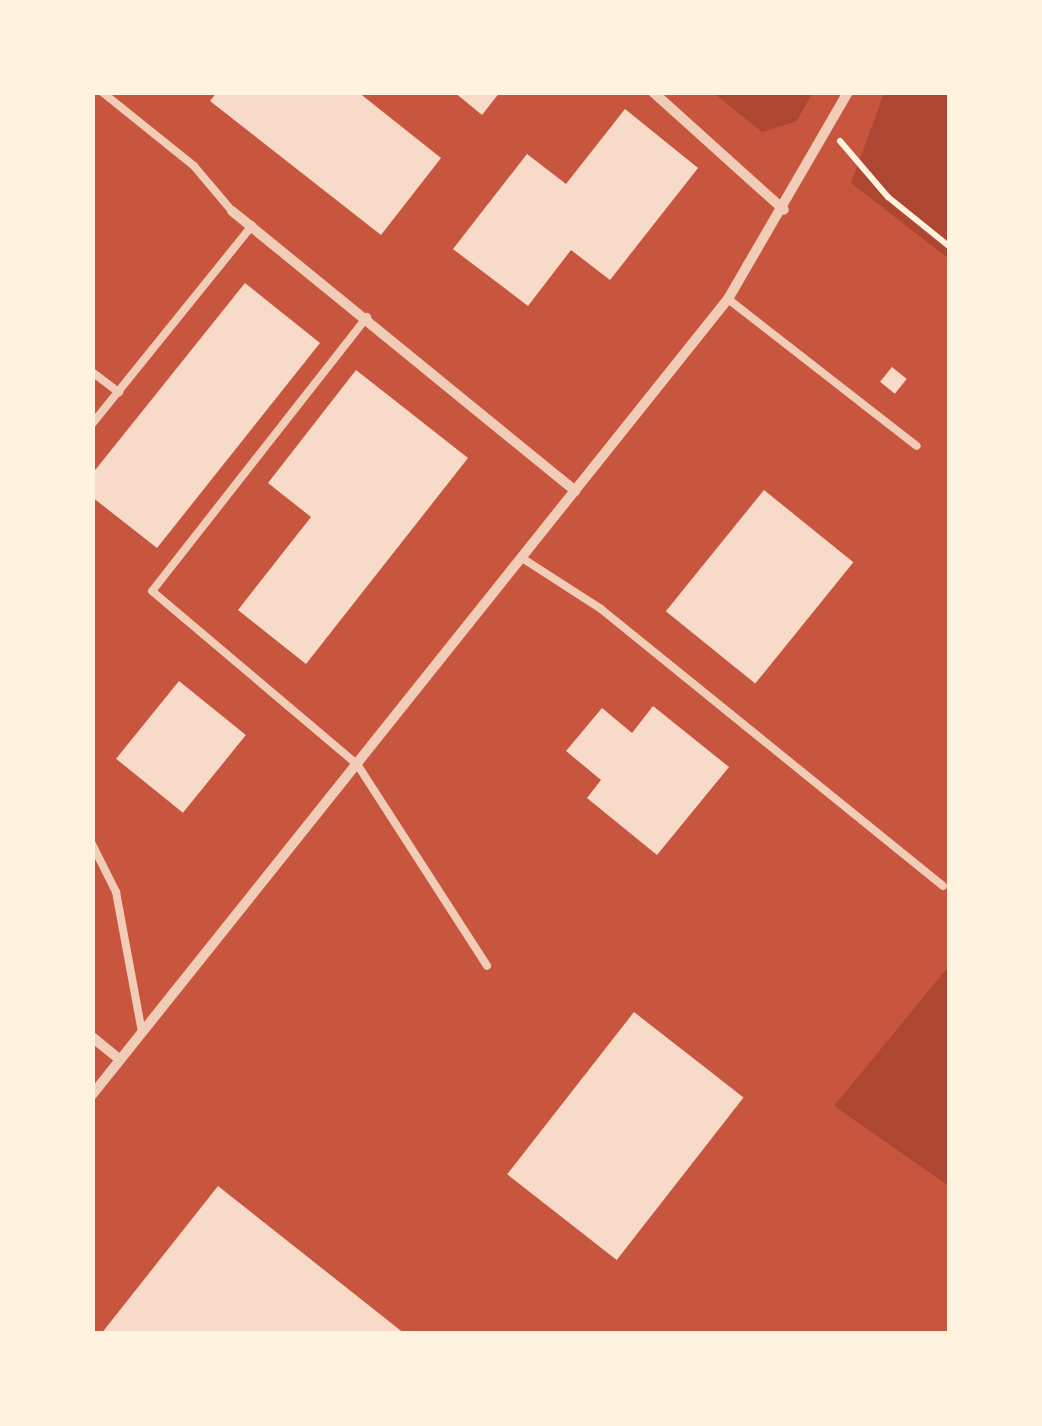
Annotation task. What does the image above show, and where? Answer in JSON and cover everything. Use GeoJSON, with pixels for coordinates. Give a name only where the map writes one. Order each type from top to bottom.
{"type":"FeatureCollection","features":[{"type":"Feature","properties":{"kind":"street"},"geometry":{"type":"LineString","coordinates":[[653,92],[784,210]]}},
{"type":"Feature","properties":{"kind":"street"},"geometry":{"type":"LineString","coordinates":[[92,1094],[728,299],[784,210],[848,92]]}},
{"type":"Feature","properties":{"kind":"street"},"geometry":{"type":"LineString","coordinates":[[232,211],[367,316],[574,491]]}},
{"type":"Feature","properties":{"kind":"street"},"geometry":{"type":"LineString","coordinates":[[92,1037],[120,1060]]}},
{"type":"Feature","properties":{"kind":"lane"},"geometry":{"type":"LineString","coordinates":[[102,92],[194,166],[232,211]]}},
{"type":"Feature","properties":{"kind":"lane"},"geometry":{"type":"LineString","coordinates":[[92,424],[252,226]]}},
{"type":"Feature","properties":{"kind":"lane"},"geometry":{"type":"LineString","coordinates":[[728,299],[917,446]]}},
{"type":"Feature","properties":{"kind":"lane"},"geometry":{"type":"LineString","coordinates":[[367,316],[152,591],[356,764],[487,966]]}},
{"type":"Feature","properties":{"kind":"lane"},"geometry":{"type":"LineString","coordinates":[[92,372],[119,392]]}},
{"type":"Feature","properties":{"kind":"lane"},"geometry":{"type":"LineString","coordinates":[[522,558],[601,610],[944,886]]}},
{"type":"Feature","properties":{"kind":"lane"},"geometry":{"type":"LineString","coordinates":[[92,844],[116,892],[142,1032]]}},
{"type":"Feature","properties":{"kind":"path"},"geometry":{"type":"LineString","coordinates":[[830,129],[888,197],[950,247]]}},
{"type":"Feature","properties":{"kind":"shaded area"},"geometry":{"type":"Polygon","coordinates":[[[714,93],[812,93],[797,121],[762,132],[714,93]]]}},
{"type":"Feature","properties":{"kind":"shaded area"},"geometry":{"type":"Polygon","coordinates":[[[884,93],[949,93],[949,259],[851,183],[884,93]]]}},
{"type":"Feature","properties":{"kind":"shaded area"},"geometry":{"type":"Polygon","coordinates":[[[949,966],[949,1186],[834,1106],[949,966]]]}},
{"type":"Feature","properties":{"kind":"building"},"geometry":{"type":"Polygon","coordinates":[[[217,92],[358,92],[441,158],[381,235],[210,101],[217,92]]]}},
{"type":"Feature","properties":{"kind":"building"},"geometry":{"type":"Polygon","coordinates":[[[454,92],[500,92],[482,115],[454,92]]]}},
{"type":"Feature","properties":{"kind":"building"},"geometry":{"type":"Polygon","coordinates":[[[625,109],[698,168],[610,280],[571,250],[528,306],[453,249],[527,154],[566,184],[625,109]]]}},
{"type":"Feature","properties":{"kind":"building"},"geometry":{"type":"Polygon","coordinates":[[[245,283],[320,343],[157,548],[92,497],[92,474],[245,283]]]}},
{"type":"Feature","properties":{"kind":"building"},"geometry":{"type":"Polygon","coordinates":[[[892,367],[907,379],[895,394],[880,382],[892,367]]]}},
{"type":"Feature","properties":{"kind":"building"},"geometry":{"type":"Polygon","coordinates":[[[356,370],[468,458],[306,664],[238,610],[311,517],[268,483],[356,370]]]}},
{"type":"Feature","properties":{"kind":"building"},"geometry":{"type":"Polygon","coordinates":[[[764,490],[853,562],[755,684],[666,611],[764,490]]]}},
{"type":"Feature","properties":{"kind":"building"},"geometry":{"type":"Polygon","coordinates":[[[179,681],[246,735],[183,813],[116,759],[179,681]]]}},
{"type":"Feature","properties":{"kind":"building"},"geometry":{"type":"Polygon","coordinates":[[[653,706],[729,767],[657,855],[587,798],[601,780],[566,751],[602,708],[632,733],[653,706]]]}},
{"type":"Feature","properties":{"kind":"building"},"geometry":{"type":"Polygon","coordinates":[[[634,1012],[744,1098],[617,1260],[507,1174],[634,1012]]]}},
{"type":"Feature","properties":{"kind":"building"},"geometry":{"type":"Polygon","coordinates":[[[218,1186],[405,1334],[101,1334],[218,1186]]]}}]}
